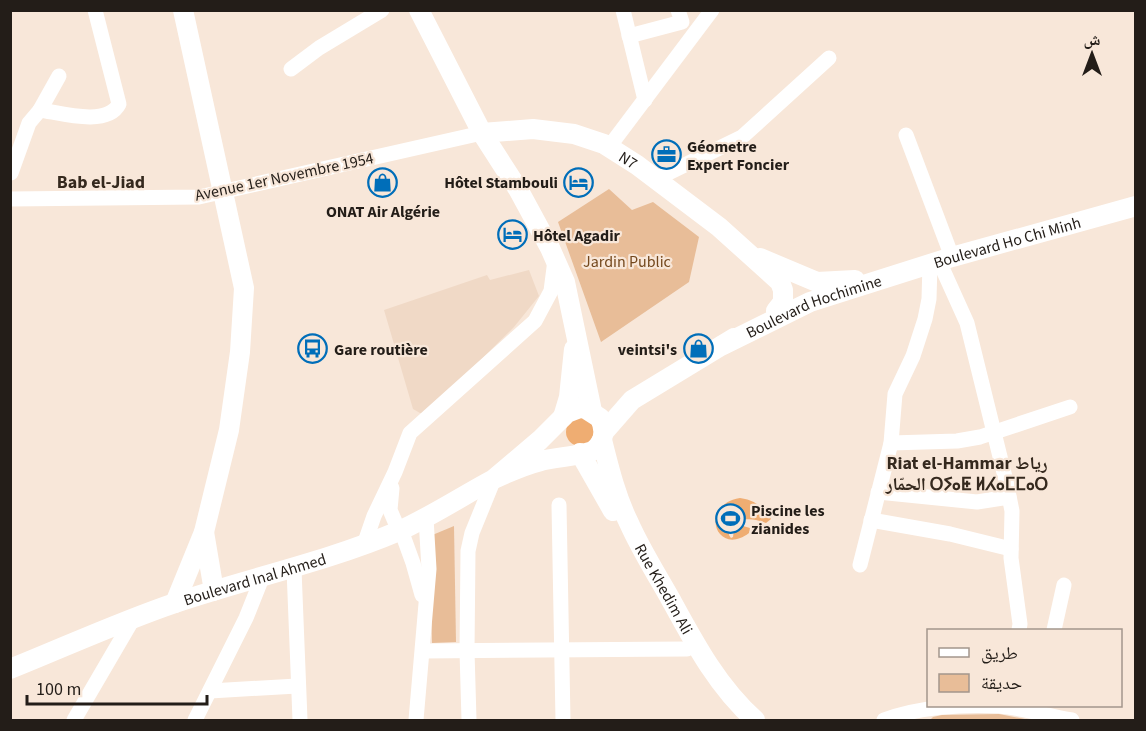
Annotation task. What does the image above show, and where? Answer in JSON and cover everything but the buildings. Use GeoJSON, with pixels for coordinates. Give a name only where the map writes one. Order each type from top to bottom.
{"type":"FeatureCollection","features":[{"type":"Feature","properties":{"kind":"main road"},"geometry":{"type":"LineString","coordinates":[[175,603],[204,532],[229,430],[240,352],[244,288],[183,10]]}},
{"type":"Feature","properties":{"kind":"main road"},"geometry":{"type":"LineString","coordinates":[[419,10],[482,133],[518,189],[566,282],[593,412],[603,424],[603,436],[593,450],[532,463],[494,479]]}},
{"type":"Feature","properties":{"kind":"main road","name":"N7"},"geometry":{"type":"LineString","coordinates":[[482,133],[533,129],[574,134],[609,147],[719,227],[749,254]]}},
{"type":"Feature","properties":{"kind":"main road","name":"Boulevard Ho Chi Minh"},"geometry":{"type":"LineString","coordinates":[[880,279],[940,260],[1136,206]]}},
{"type":"Feature","properties":{"kind":"main road"},"geometry":{"type":"LineString","coordinates":[[749,254],[818,282],[880,279]]}},
{"type":"Feature","properties":{"kind":"main road"},"geometry":{"type":"LineString","coordinates":[[749,254],[799,285],[809,299]]}},
{"type":"Feature","properties":{"kind":"main road"},"geometry":{"type":"LineString","coordinates":[[749,254],[780,282],[783,302],[776,310]]}},
{"type":"Feature","properties":{"kind":"main road","name":"Boulevard Hochimine"},"geometry":{"type":"LineString","coordinates":[[593,412],[632,400],[776,310],[880,279]]}},
{"type":"Feature","properties":{"kind":"main road","name":"Boulevard Hochimine"},"geometry":{"type":"LineString","coordinates":[[723,345],[809,299]]}},
{"type":"Feature","properties":{"kind":"main road"},"geometry":{"type":"LineString","coordinates":[[576,328],[568,397],[559,434],[565,447],[579,453]]}},
{"type":"Feature","properties":{"kind":"main road","name":"Boulevard Hochimine"},"geometry":{"type":"LineString","coordinates":[[603,436],[632,400]]}},
{"type":"Feature","properties":{"kind":"main road"},"geometry":{"type":"LineString","coordinates":[[494,479],[567,412],[579,408],[593,412]]}},
{"type":"Feature","properties":{"kind":"main road","name":"Rue Khedim Ali"},"geometry":{"type":"LineString","coordinates":[[603,436],[615,488],[628,523],[720,684],[755,720]]}},
{"type":"Feature","properties":{"kind":"main road","name":"Rue Khedim Ali"},"geometry":{"type":"LineString","coordinates":[[579,453],[687,649],[734,720]]}},
{"type":"Feature","properties":{"kind":"main road","name":"Boulevard Inal Ahmed"},"geometry":{"type":"LineString","coordinates":[[10,669],[175,603],[294,569],[364,545],[426,518],[494,479]]}},
{"type":"Feature","properties":{"kind":"main road"},"geometry":{"type":"LineString","coordinates":[[204,532],[214,591]]}},
{"type":"Feature","properties":{"kind":"street"},"geometry":{"type":"LineString","coordinates":[[40,110],[101,117],[117,108],[119,104],[95,10]]}},
{"type":"Feature","properties":{"kind":"street"},"geometry":{"type":"LineString","coordinates":[[291,69],[319,48],[382,10]]}},
{"type":"Feature","properties":{"kind":"street"},"geometry":{"type":"LineString","coordinates":[[623,10],[645,100]]}},
{"type":"Feature","properties":{"kind":"street"},"geometry":{"type":"LineString","coordinates":[[609,147],[712,10]]}},
{"type":"Feature","properties":{"kind":"street"},"geometry":{"type":"LineString","coordinates":[[629,36],[680,16],[695,33]]}},
{"type":"Feature","properties":{"kind":"street"},"geometry":{"type":"LineString","coordinates":[[656,179],[742,136],[829,58]]}},
{"type":"Feature","properties":{"kind":"street"},"geometry":{"type":"LineString","coordinates":[[17,199],[11,173],[28,123],[40,110],[59,76]]}},
{"type":"Feature","properties":{"kind":"street","name":"Avenue 1er Novembre 1954"},"geometry":{"type":"LineString","coordinates":[[17,199],[199,197],[482,133]]}},
{"type":"Feature","properties":{"kind":"street"},"geometry":{"type":"LineString","coordinates":[[906,135],[940,260],[967,323],[1009,497],[1012,511],[1011,549],[1019,629]]}},
{"type":"Feature","properties":{"kind":"street"},"geometry":{"type":"LineString","coordinates":[[364,545],[410,433],[536,321],[551,291],[555,260]]}},
{"type":"Feature","properties":{"kind":"street"},"geometry":{"type":"LineString","coordinates":[[860,565],[891,443],[895,394],[913,357],[926,319],[940,260]]}},
{"type":"Feature","properties":{"kind":"street"},"geometry":{"type":"LineString","coordinates":[[891,443],[957,441],[994,434],[1070,407]]}},
{"type":"Feature","properties":{"kind":"street"},"geometry":{"type":"LineString","coordinates":[[395,472],[390,510],[413,563],[424,604]]}},
{"type":"Feature","properties":{"kind":"street"},"geometry":{"type":"LineString","coordinates":[[469,720],[468,561],[470,542],[494,479]]}},
{"type":"Feature","properties":{"kind":"street"},"geometry":{"type":"LineString","coordinates":[[878,492],[977,502],[1009,497]]}},
{"type":"Feature","properties":{"kind":"street"},"geometry":{"type":"LineString","coordinates":[[559,505],[563,720]]}},
{"type":"Feature","properties":{"kind":"street"},"geometry":{"type":"LineString","coordinates":[[416,720],[423,651],[424,604],[429,569],[426,518]]}},
{"type":"Feature","properties":{"kind":"street"},"geometry":{"type":"LineString","coordinates":[[871,520],[950,534],[1011,549]]}},
{"type":"Feature","properties":{"kind":"street"},"geometry":{"type":"LineString","coordinates":[[294,569],[300,720]]}},
{"type":"Feature","properties":{"kind":"street"},"geometry":{"type":"LineString","coordinates":[[195,720],[246,618],[262,578]]}},
{"type":"Feature","properties":{"kind":"street"},"geometry":{"type":"LineString","coordinates":[[1054,629],[1064,585]]}},
{"type":"Feature","properties":{"kind":"street"},"geometry":{"type":"LineString","coordinates":[[74,720],[133,619]]}},
{"type":"Feature","properties":{"kind":"street"},"geometry":{"type":"LineString","coordinates":[[423,651],[687,649]]}},
{"type":"Feature","properties":{"kind":"street"},"geometry":{"type":"LineString","coordinates":[[210,691],[297,686]]}},
{"type":"Feature","properties":{"kind":"street"},"geometry":{"type":"LineString","coordinates":[[886,720],[912,711],[962,707]]}},
{"type":"Feature","properties":{"kind":"street"},"geometry":{"type":"LineString","coordinates":[[1005,707],[1072,720]]}},
{"type":"Feature","properties":{"kind":"shaded area"},"geometry":{"type":"Polygon","coordinates":[[[529,270],[539,296],[514,327],[427,413],[420,413],[413,409],[384,310],[487,275],[490,280],[529,270]]]}},
{"type":"Feature","properties":{"kind":"shaded area"},"geometry":{"type":"Polygon","coordinates":[[[580,418],[590,422],[594,432],[590,442],[580,446],[570,442],[566,432],[570,422],[580,418]]]}},
{"type":"Feature","properties":{"kind":"shaded area","name":"Piscine les zianides"},"geometry":{"type":"Polygon","coordinates":[[[740,498],[758,505],[771,519],[766,523],[751,519],[739,521],[730,527],[731,538],[734,530],[743,526],[750,528],[749,533],[737,539],[728,539],[716,528],[716,519],[719,510],[727,503],[740,498]]]}},
{"type":"Feature","properties":{"kind":"green space","name":"Jardin Public"},"geometry":{"type":"Polygon","coordinates":[[[609,189],[632,210],[653,202],[699,237],[689,282],[601,342],[558,222],[609,189]]]}},
{"type":"Feature","properties":{"kind":"green space"},"geometry":{"type":"Polygon","coordinates":[[[454,526],[456,642],[432,643],[430,536],[454,526]]]}},
{"type":"Feature","properties":{"kind":"green space"},"geometry":{"type":"Polygon","coordinates":[[[999,714],[1030,720],[930,720],[942,715],[999,714]]]}},
{"type":"Feature","properties":{"kind":"place","name":"Géometre Expert Foncier"},"geometry":{"type":"Point","coordinates":[666,155]}},
{"type":"Feature","properties":{"kind":"place","name":"Hôtel Stambouli"},"geometry":{"type":"Point","coordinates":[579,182]}},
{"type":"Feature","properties":{"kind":"place","name":"ONAT Air Algérie"},"geometry":{"type":"Point","coordinates":[383,183]}},
{"type":"Feature","properties":{"kind":"place","name":"Hôtel Agadir"},"geometry":{"type":"Point","coordinates":[512,235]}},
{"type":"Feature","properties":{"kind":"place","name":"Gare routière"},"geometry":{"type":"Point","coordinates":[313,349]}},
{"type":"Feature","properties":{"kind":"place","name":"veintsi's"},"geometry":{"type":"Point","coordinates":[698,349]}},
{"type":"Feature","properties":{"kind":"place","name":"Piscine les zianides"},"geometry":{"type":"Point","coordinates":[730,519]}},
{"type":"Feature","properties":{"kind":"district","name":"Bab el-Jiad"},"geometry":{"type":"Point","coordinates":[101,182]}},
{"type":"Feature","properties":{"kind":"district","name":"Riat el-Hammar رياط الحمّار ⵔⵢⴰⵟ ⵍⵃⴰⵎⵎⴰⵔ"},"geometry":{"type":"Point","coordinates":[967,473]}}]}
